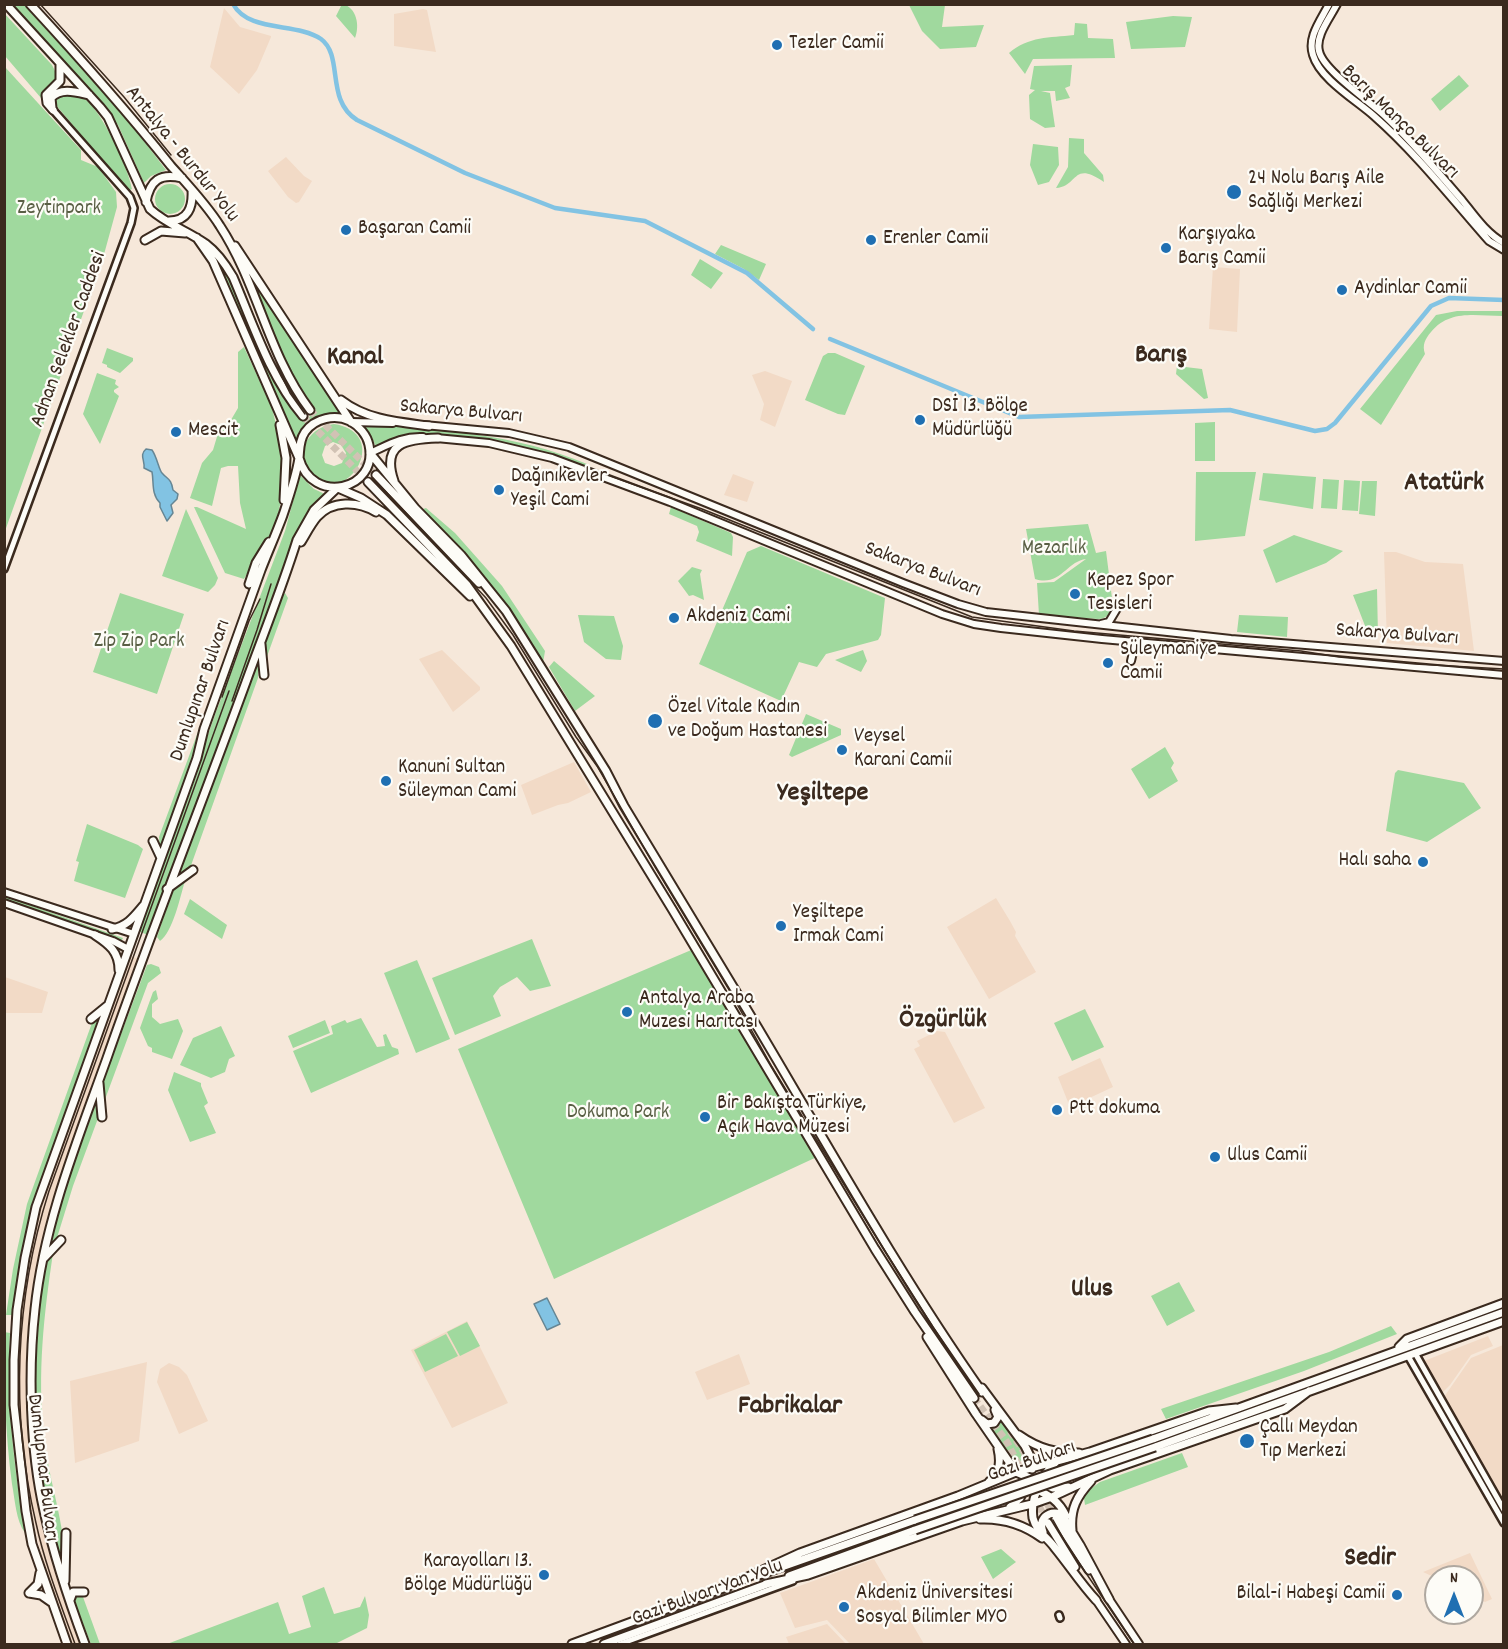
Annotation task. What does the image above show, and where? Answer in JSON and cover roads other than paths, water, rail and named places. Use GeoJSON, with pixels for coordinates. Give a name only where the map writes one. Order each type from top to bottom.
{"type":"FeatureCollection","features":[{"type":"Feature","properties":{"kind":"highway","name":"Antalya - Burdur Yolu"},"geometry":{"type":"LineString","coordinates":[[6,4],[100,107],[116,131],[146,202],[158,216],[194,236],[218,254],[233,277],[285,392],[303,416]]}},
{"type":"Feature","properties":{"kind":"highway","name":"Antalya - Burdur Yolu"},"geometry":{"type":"LineString","coordinates":[[30,4],[120,104],[220,225],[237,258],[282,365],[310,410]]}},
{"type":"Feature","properties":{"kind":"highway"},"geometry":{"type":"LineString","coordinates":[[53,110],[46,99],[48,92],[60,81],[62,75],[60,63]]}},
{"type":"Feature","properties":{"kind":"highway"},"geometry":{"type":"LineString","coordinates":[[53,110],[50,101],[56,93],[72,91],[89,95]]}},
{"type":"Feature","properties":{"kind":"highway"},"geometry":{"type":"LineString","coordinates":[[146,202],[150,186],[159,178],[171,176],[182,178]]}},
{"type":"Feature","properties":{"kind":"highway"},"geometry":{"type":"LineString","coordinates":[[166,220],[180,219],[189,212],[193,200],[192,190]]}},
{"type":"Feature","properties":{"kind":"highway"},"geometry":{"type":"LineString","coordinates":[[145,240],[161,231],[194,236],[213,261],[306,474],[312,480],[328,488],[337,488],[357,481],[368,464],[370,453],[363,432],[351,422],[220,225]]}},
{"type":"Feature","properties":{"kind":"highway"},"geometry":{"type":"LineString","coordinates":[[336,397],[355,410],[373,417],[429,426]]}},
{"type":"Feature","properties":{"kind":"highway"},"geometry":{"type":"LineString","coordinates":[[277,410],[286,458],[282,517]]}},
{"type":"Feature","properties":{"kind":"highway"},"geometry":{"type":"LineString","coordinates":[[299,458],[299,449],[305,433],[318,422],[334,417],[351,422]]}},
{"type":"Feature","properties":{"kind":"highway"},"geometry":{"type":"LineString","coordinates":[[396,487],[390,470],[393,452],[401,444],[413,440],[438,438]]}},
{"type":"Feature","properties":{"kind":"highway"},"geometry":{"type":"LineString","coordinates":[[370,453],[396,487],[461,555],[506,611],[606,771],[624,806],[838,1166],[928,1313],[982,1392]]}},
{"type":"Feature","properties":{"kind":"highway","name":"Dumlupınar Bulvarı"},"geometry":{"type":"LineString","coordinates":[[67,1644],[32,1544],[14,1405],[17,1310],[25,1258],[36,1207],[197,758],[204,729],[282,517],[299,458]]}},
{"type":"Feature","properties":{"kind":"highway"},"geometry":{"type":"LineString","coordinates":[[376,475],[506,611]]}},
{"type":"Feature","properties":{"kind":"highway"},"geometry":{"type":"LineString","coordinates":[[368,482],[467,585],[526,668],[828,1171],[915,1312],[974,1398]]}},
{"type":"Feature","properties":{"kind":"highway"},"geometry":{"type":"LineString","coordinates":[[337,488],[375,506],[477,601]]}},
{"type":"Feature","properties":{"kind":"highway","name":"Dumlupınar Bulvarı"},"geometry":{"type":"LineString","coordinates":[[84,1644],[65,1589],[44,1509],[38,1466],[32,1355],[35,1307],[43,1260],[57,1202],[143,954],[293,553],[303,528],[314,510],[337,488]]}},
{"type":"Feature","properties":{"kind":"highway"},"geometry":{"type":"LineString","coordinates":[[293,553],[317,517],[326,509],[334,506],[351,504],[370,508],[398,526]]}},
{"type":"Feature","properties":{"kind":"highway"},"geometry":{"type":"LineString","coordinates":[[249,584],[256,563],[274,536]]}},
{"type":"Feature","properties":{"kind":"highway"},"geometry":{"type":"LineString","coordinates":[[261,642],[264,675]]}},
{"type":"Feature","properties":{"kind":"highway"},"geometry":{"type":"LineString","coordinates":[[202,714],[204,729]]}},
{"type":"Feature","properties":{"kind":"highway"},"geometry":{"type":"LineString","coordinates":[[153,841],[161,858]]}},
{"type":"Feature","properties":{"kind":"highway"},"geometry":{"type":"LineString","coordinates":[[167,889],[194,870]]}},
{"type":"Feature","properties":{"kind":"highway"},"geometry":{"type":"LineString","coordinates":[[112,928],[122,927],[129,922],[146,902]]}},
{"type":"Feature","properties":{"kind":"highway"},"geometry":{"type":"LineString","coordinates":[[134,934],[148,941]]}},
{"type":"Feature","properties":{"kind":"highway"},"geometry":{"type":"LineString","coordinates":[[95,935],[112,946],[119,962],[118,977]]}},
{"type":"Feature","properties":{"kind":"highway"},"geometry":{"type":"LineString","coordinates":[[128,949],[143,954]]}},
{"type":"Feature","properties":{"kind":"highway"},"geometry":{"type":"LineString","coordinates":[[91,1019],[109,1004]]}},
{"type":"Feature","properties":{"kind":"highway"},"geometry":{"type":"LineString","coordinates":[[752,1041],[753,1034],[758,1028]]}},
{"type":"Feature","properties":{"kind":"highway"},"geometry":{"type":"LineString","coordinates":[[99,1080],[102,1117]]}},
{"type":"Feature","properties":{"kind":"highway"},"geometry":{"type":"LineString","coordinates":[[43,1260],[61,1240]]}},
{"type":"Feature","properties":{"kind":"highway"},"geometry":{"type":"LineString","coordinates":[[1399,1348],[1407,1339],[1503,1303]]}},
{"type":"Feature","properties":{"kind":"highway"},"geometry":{"type":"LineString","coordinates":[[915,1312],[933,1348],[996,1444],[1016,1472],[1029,1478],[1062,1508],[1072,1533]]}},
{"type":"Feature","properties":{"kind":"highway","name":"Gazi Bulvarı"},"geometry":{"type":"LineString","coordinates":[[572,1644],[726,1587],[1152,1439],[1503,1312]]}},
{"type":"Feature","properties":{"kind":"highway"},"geometry":{"type":"LineString","coordinates":[[928,1313],[943,1330],[1028,1450],[1032,1467],[1029,1478],[1020,1498],[1007,1510]]}},
{"type":"Feature","properties":{"kind":"highway","name":"Gazi Bulvarı"},"geometry":{"type":"LineString","coordinates":[[604,1644],[915,1530],[1155,1447],[1503,1321]]}},
{"type":"Feature","properties":{"kind":"highway"},"geometry":{"type":"LineString","coordinates":[[766,1584],[808,1575],[962,1521],[1052,1497],[1095,1477],[1285,1409],[1309,1391]]}},
{"type":"Feature","properties":{"kind":"highway"},"geometry":{"type":"LineString","coordinates":[[976,1414],[987,1424],[996,1421],[998,1417],[992,1401]]}},
{"type":"Feature","properties":{"kind":"highway"},"geometry":{"type":"LineString","coordinates":[[726,1587],[800,1553],[1016,1472],[1090,1452],[1209,1411],[1236,1408]]}},
{"type":"Feature","properties":{"kind":"highway"},"geometry":{"type":"LineString","coordinates":[[1012,1430],[1042,1449],[1067,1453],[1090,1452]]}},
{"type":"Feature","properties":{"kind":"highway"},"geometry":{"type":"LineString","coordinates":[[990,1483],[1000,1464],[996,1444]]}},
{"type":"Feature","properties":{"kind":"highway"},"geometry":{"type":"LineString","coordinates":[[1059,1460],[1051,1466],[1032,1504],[1036,1527],[1055,1547],[1083,1587],[1096,1600]]}},
{"type":"Feature","properties":{"kind":"highway"},"geometry":{"type":"LineString","coordinates":[[1072,1533],[1075,1501],[1095,1477]]}},
{"type":"Feature","properties":{"kind":"highway"},"geometry":{"type":"LineString","coordinates":[[990,1483],[1005,1481],[1025,1486],[1058,1488],[1079,1484]]}},
{"type":"Feature","properties":{"kind":"highway"},"geometry":{"type":"LineString","coordinates":[[1046,1537],[1041,1524],[1044,1517],[1052,1512],[1060,1514],[1108,1599]]}},
{"type":"Feature","properties":{"kind":"highway"},"geometry":{"type":"LineString","coordinates":[[962,1521],[993,1518],[1006,1520],[1031,1531],[1055,1547]]}},
{"type":"Feature","properties":{"kind":"highway"},"geometry":{"type":"LineString","coordinates":[[1056,1519],[1108,1599]]}},
{"type":"Feature","properties":{"kind":"highway"},"geometry":{"type":"LineString","coordinates":[[1048,1523],[1096,1600]]}},
{"type":"Feature","properties":{"kind":"highway"},"geometry":{"type":"LineString","coordinates":[[65,1589],[66,1533]]}},
{"type":"Feature","properties":{"kind":"highway"},"geometry":{"type":"LineString","coordinates":[[40,1567],[38,1584],[29,1593],[41,1595],[52,1603]]}},
{"type":"Feature","properties":{"kind":"highway"},"geometry":{"type":"LineString","coordinates":[[70,1602],[73,1592],[84,1592]]}},
{"type":"Feature","properties":{"kind":"main road","name":"Barış Manço Bulvarı"},"geometry":{"type":"LineString","coordinates":[[1329,4],[1311,40],[1315,61],[1325,74],[1398,140],[1489,241],[1503,250]]}},
{"type":"Feature","properties":{"kind":"main road","name":"Barış Manço Bulvarı"},"geometry":{"type":"LineString","coordinates":[[1337,4],[1320,37],[1318,44],[1320,55],[1351,89],[1382,114],[1412,144],[1485,228],[1503,243]]}},
{"type":"Feature","properties":{"kind":"main road","name":"Adnan Selekler Caddesi"},"geometry":{"type":"LineString","coordinates":[[4,569],[131,223],[134,208],[130,196],[53,110]]}},
{"type":"Feature","properties":{"kind":"main road","name":"Sakarya Bulvarı"},"geometry":{"type":"LineString","coordinates":[[351,422],[508,433],[569,447],[958,604],[1003,615],[1255,641],[1503,661]]}},
{"type":"Feature","properties":{"kind":"main road","name":"Sakarya Bulvarı"},"geometry":{"type":"LineString","coordinates":[[370,453],[404,438],[418,436],[508,447],[560,461],[670,502],[958,619],[1001,628],[1503,675]]}},
{"type":"Feature","properties":{"kind":"main road"},"geometry":{"type":"LineString","coordinates":[[1094,625],[1109,622],[1118,607]]}},
{"type":"Feature","properties":{"kind":"main road"},"geometry":{"type":"LineString","coordinates":[[1131,661],[1134,648],[1145,643]]}},
{"type":"Feature","properties":{"kind":"main road"},"geometry":{"type":"LineString","coordinates":[[4,892],[134,934]]}},
{"type":"Feature","properties":{"kind":"main road"},"geometry":{"type":"LineString","coordinates":[[4,903],[128,949]]}},
{"type":"Feature","properties":{"kind":"main road"},"geometry":{"type":"LineString","coordinates":[[1411,1355],[1503,1510]]}},
{"type":"Feature","properties":{"kind":"main road"},"geometry":{"type":"LineString","coordinates":[[1411,1355],[1503,1523]]}},
{"type":"Feature","properties":{"kind":"main road","name":"Gazi Bulvarı Yan Yolu"},"geometry":{"type":"LineString","coordinates":[[620,1644],[808,1575]]}},
{"type":"Feature","properties":{"kind":"main road"},"geometry":{"type":"LineString","coordinates":[[1108,1599],[1138,1644]]}},
{"type":"Feature","properties":{"kind":"main road"},"geometry":{"type":"LineString","coordinates":[[1096,1600],[1126,1644]]}},
{"type":"Feature","properties":{"kind":"water"},"geometry":{"type":"Polygon","coordinates":[[[146,449],[152,450],[161,471],[178,494],[177,499],[171,505],[173,513],[167,521],[154,492],[152,472],[144,468],[143,456],[146,449]]]}},
{"type":"Feature","properties":{"kind":"water"},"geometry":{"type":"Polygon","coordinates":[[[547,1298],[560,1324],[547,1330],[534,1304],[547,1298]]]}},
{"type":"Feature","properties":{"kind":"waterway"},"geometry":{"type":"LineString","coordinates":[[233,4],[240,13],[250,19],[299,30],[321,39],[332,56],[341,101],[347,111],[357,120],[465,173],[555,208],[645,221],[747,273],[813,329]]}},
{"type":"Feature","properties":{"kind":"waterway"},"geometry":{"type":"LineString","coordinates":[[830,339],[1019,417],[1230,410],[1315,431],[1327,429],[1335,423],[1431,306],[1449,298],[1504,300]]}},
{"type":"Feature","properties":{"kind":"tunnel"},"geometry":{"type":"LineString","coordinates":[[310,410],[376,475]]}},
{"type":"Feature","properties":{"kind":"tunnel"},"geometry":{"type":"LineString","coordinates":[[303,416],[368,482]]}},
{"type":"Feature","properties":{"kind":"tunnel"},"geometry":{"type":"LineString","coordinates":[[974,1398],[1007,1442],[1047,1522]]}},
{"type":"Feature","properties":{"kind":"tunnel"},"geometry":{"type":"LineString","coordinates":[[1010,1431],[1024,1452],[1037,1482]]}},
{"type":"Feature","properties":{"kind":"tunnel"},"geometry":{"type":"LineString","coordinates":[[1043,1495],[1054,1517]]}},
{"type":"Feature","properties":{"kind":"tram line"},"geometry":{"type":"LineString","coordinates":[[40,4],[124,97],[171,155]]}},
{"type":"Feature","properties":{"kind":"tram line"},"geometry":{"type":"LineString","coordinates":[[278,369],[290,393],[305,414]]}},
{"type":"Feature","properties":{"kind":"tram line"},"geometry":{"type":"LineString","coordinates":[[585,467],[702,509],[972,617],[1074,631],[1301,651],[1339,657],[1504,669]]}},
{"type":"Feature","properties":{"kind":"tram line"},"geometry":{"type":"LineString","coordinates":[[373,478],[486,598],[513,635],[576,737],[597,766],[772,1067],[878,1240],[979,1394]]}},
{"type":"Feature","properties":{"kind":"tram line"},"geometry":{"type":"LineString","coordinates":[[232,701],[271,584]]}},
{"type":"Feature","properties":{"kind":"tram line"},"geometry":{"type":"LineString","coordinates":[[222,697],[249,621],[260,599]]}},
{"type":"Feature","properties":{"kind":"tram line"},"geometry":{"type":"LineString","coordinates":[[75,1644],[40,1539],[22,1440],[20,1356],[29,1273],[49,1191],[229,691]]}},
{"type":"Feature","properties":{"kind":"tram line"},"geometry":{"type":"LineString","coordinates":[[1053,1520],[1067,1545],[1134,1644]]}},
{"type":"Feature","properties":{"kind":"place","name":"Tezler Camii"},"geometry":{"type":"Point","coordinates":[777,45]}},
{"type":"Feature","properties":{"kind":"place","name":"24 Nolu Barış Aile Sağlığı Merkezi"},"geometry":{"type":"Point","coordinates":[1234,192]}},
{"type":"Feature","properties":{"kind":"place","name":"Başaran Camii"},"geometry":{"type":"Point","coordinates":[346,230]}},
{"type":"Feature","properties":{"kind":"place","name":"Erenler Camii"},"geometry":{"type":"Point","coordinates":[871,240]}},
{"type":"Feature","properties":{"kind":"place","name":"Karşıyaka Barış Camii"},"geometry":{"type":"Point","coordinates":[1166,248]}},
{"type":"Feature","properties":{"kind":"place","name":"Aydinlar Camii"},"geometry":{"type":"Point","coordinates":[1342,290]}},
{"type":"Feature","properties":{"kind":"place","name":"DSİ 13. Bölge Müdürlüğü"},"geometry":{"type":"Point","coordinates":[920,420]}},
{"type":"Feature","properties":{"kind":"place","name":"Mescit"},"geometry":{"type":"Point","coordinates":[176,432]}},
{"type":"Feature","properties":{"kind":"place","name":"Dağınıkevler Yeşil Cami"},"geometry":{"type":"Point","coordinates":[499,490]}},
{"type":"Feature","properties":{"kind":"place","name":"Kepez Spor Tesisleri"},"geometry":{"type":"Point","coordinates":[1075,594]}},
{"type":"Feature","properties":{"kind":"place","name":"Akdeniz Cami"},"geometry":{"type":"Point","coordinates":[674,618]}},
{"type":"Feature","properties":{"kind":"place","name":"Süleymaniye Camii"},"geometry":{"type":"Point","coordinates":[1108,663]}},
{"type":"Feature","properties":{"kind":"place","name":"Özel Vitale Kadın ve Doğum Hastanesi"},"geometry":{"type":"Point","coordinates":[655,721]}},
{"type":"Feature","properties":{"kind":"place","name":"Veysel Karani Camii"},"geometry":{"type":"Point","coordinates":[842,750]}},
{"type":"Feature","properties":{"kind":"place","name":"Kanuni Sultan Süleyman Cami"},"geometry":{"type":"Point","coordinates":[386,781]}},
{"type":"Feature","properties":{"kind":"place","name":"Halı saha"},"geometry":{"type":"Point","coordinates":[1423,862]}},
{"type":"Feature","properties":{"kind":"place","name":"Yeşiltepe Irmak Cami"},"geometry":{"type":"Point","coordinates":[781,926]}},
{"type":"Feature","properties":{"kind":"place","name":"Antalya Araba Muzesi Haritası"},"geometry":{"type":"Point","coordinates":[627,1012]}},
{"type":"Feature","properties":{"kind":"place","name":"Ptt dokuma"},"geometry":{"type":"Point","coordinates":[1057,1110]}},
{"type":"Feature","properties":{"kind":"place","name":"Bir Bakışta Türkiye, Açık Hava Müzesi"},"geometry":{"type":"Point","coordinates":[705,1117]}},
{"type":"Feature","properties":{"kind":"place","name":"Ulus Camii"},"geometry":{"type":"Point","coordinates":[1215,1157]}},
{"type":"Feature","properties":{"kind":"place","name":"Çallı Meydan Tıp Merkezi"},"geometry":{"type":"Point","coordinates":[1247,1441]}},
{"type":"Feature","properties":{"kind":"place","name":"Karayolları 13. Bölge Müdürlüğü"},"geometry":{"type":"Point","coordinates":[544,1575]}},
{"type":"Feature","properties":{"kind":"place","name":"Bilal-i Habeşi Camii"},"geometry":{"type":"Point","coordinates":[1397,1595]}},
{"type":"Feature","properties":{"kind":"place","name":"Akdeniz Üniversitesi Sosyal Bilimler MYO"},"geometry":{"type":"Point","coordinates":[844,1607]}},
{"type":"Feature","properties":{"kind":"district","name":"Barış"},"geometry":{"type":"Point","coordinates":[1161,357]}},
{"type":"Feature","properties":{"kind":"district","name":"Kanal"},"geometry":{"type":"Point","coordinates":[355,359]}},
{"type":"Feature","properties":{"kind":"district","name":"Atatürk"},"geometry":{"type":"Point","coordinates":[1444,485]}},
{"type":"Feature","properties":{"kind":"district","name":"Yeşiltepe"},"geometry":{"type":"Point","coordinates":[823,795]}},
{"type":"Feature","properties":{"kind":"district","name":"Özgürlük"},"geometry":{"type":"Point","coordinates":[943,1022]}},
{"type":"Feature","properties":{"kind":"district","name":"Ulus"},"geometry":{"type":"Point","coordinates":[1092,1291]}},
{"type":"Feature","properties":{"kind":"district","name":"Fabrikalar"},"geometry":{"type":"Point","coordinates":[790,1408]}},
{"type":"Feature","properties":{"kind":"district","name":"Sedir"},"geometry":{"type":"Point","coordinates":[1370,1560]}},
{"type":"Feature","properties":{"kind":"park label","name":"Zeytinpark"},"geometry":{"type":"Point","coordinates":[59,210]}},
{"type":"Feature","properties":{"kind":"park label","name":"Mezarlık"},"geometry":{"type":"Point","coordinates":[1054,550]}},
{"type":"Feature","properties":{"kind":"park label","name":"Zip Zip Park"},"geometry":{"type":"Point","coordinates":[139,643]}},
{"type":"Feature","properties":{"kind":"park label","name":"Dokuma Park"},"geometry":{"type":"Point","coordinates":[618,1114]}}]}
